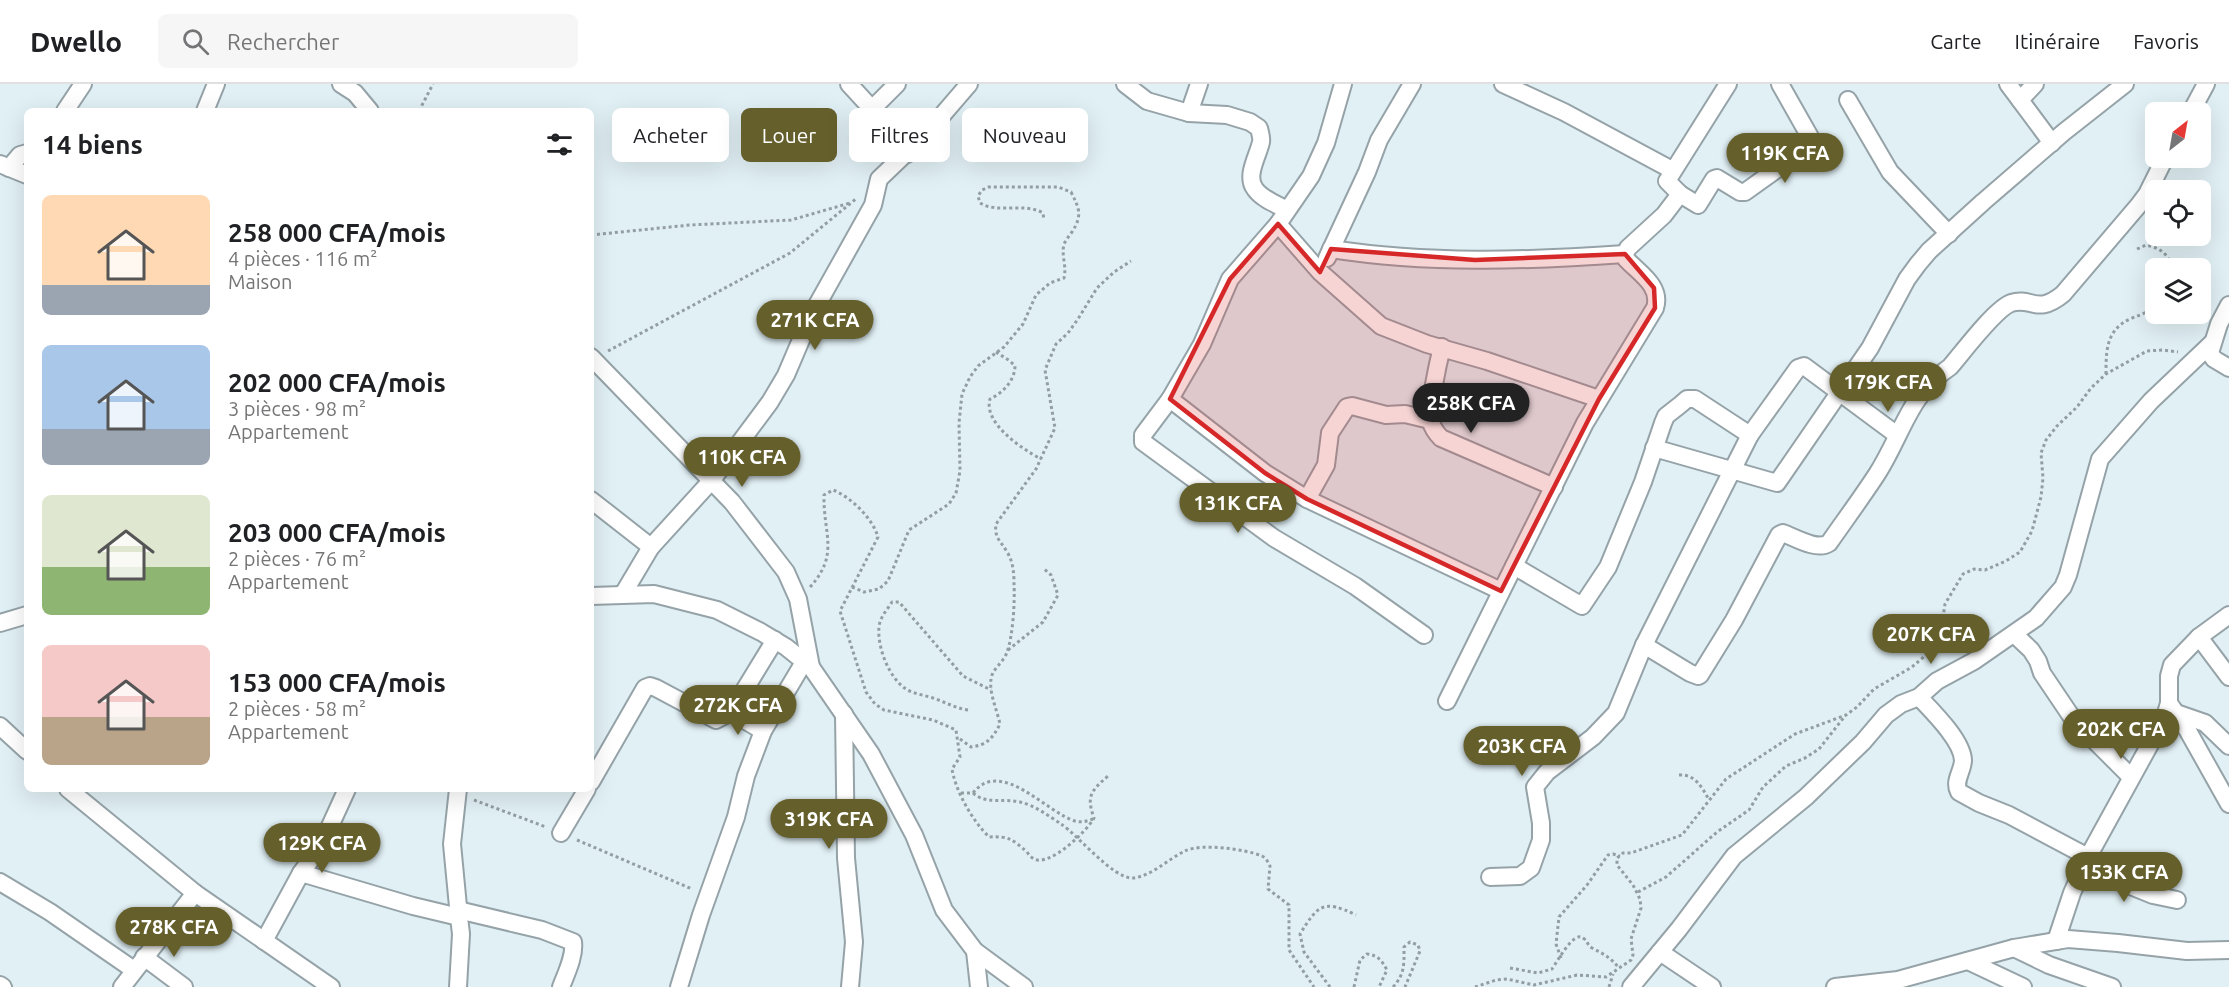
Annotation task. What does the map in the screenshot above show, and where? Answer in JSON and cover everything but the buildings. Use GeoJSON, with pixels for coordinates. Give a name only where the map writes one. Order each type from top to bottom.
{"type":"FeatureCollection","features":[{"type":"Feature","properties":{"kind":"street"},"geometry":{"type":"LineString","coordinates":[[67,108],[83,84]]}},
{"type":"Feature","properties":{"kind":"street"},"geometry":{"type":"LineString","coordinates":[[206,108],[216,84]]}},
{"type":"Feature","properties":{"kind":"street"},"geometry":{"type":"LineString","coordinates":[[849,84],[871,108]]}},
{"type":"Feature","properties":{"kind":"street"},"geometry":{"type":"LineString","coordinates":[[873,108],[897,84]]}},
{"type":"Feature","properties":{"kind":"street"},"geometry":{"type":"LineString","coordinates":[[948,108],[969,84]]}},
{"type":"Feature","properties":{"kind":"street"},"geometry":{"type":"LineString","coordinates":[[1125,84],[1147,101],[1188,113],[1227,115],[1250,122],[1259,128],[1262,140],[1253,168],[1252,184],[1283,217],[1320,272],[1381,326],[1410,338],[1599,399]]}},
{"type":"Feature","properties":{"kind":"street"},"geometry":{"type":"LineString","coordinates":[[1188,113],[1200,84]]}},
{"type":"Feature","properties":{"kind":"street"},"geometry":{"type":"LineString","coordinates":[[1343,84],[1320,159],[1283,217],[1230,279],[1202,344],[1170,399],[1143,435],[1143,442],[1274,538],[1355,586],[1425,634]]}},
{"type":"Feature","properties":{"kind":"street"},"geometry":{"type":"LineString","coordinates":[[1320,272],[1367,172],[1379,140],[1412,84]]}},
{"type":"Feature","properties":{"kind":"street"},"geometry":{"type":"LineString","coordinates":[[1503,84],[1564,112],[1672,171]]}},
{"type":"Feature","properties":{"kind":"street"},"geometry":{"type":"LineString","coordinates":[[1728,84],[1702,128],[1672,171],[1667,183],[1698,205],[1714,179],[1717,178],[1740,192],[1745,192],[1809,146],[1810,137],[1780,84]]}},
{"type":"Feature","properties":{"kind":"street"},"geometry":{"type":"LineString","coordinates":[[2008,84],[2052,143]]}},
{"type":"Feature","properties":{"kind":"street"},"geometry":{"type":"LineString","coordinates":[[2020,100],[2035,84]]}},
{"type":"Feature","properties":{"kind":"street"},"geometry":{"type":"LineString","coordinates":[[1654,448],[1777,483],[1870,348],[1907,279],[1929,251],[2052,143],[2125,84]]}},
{"type":"Feature","properties":{"kind":"street"},"geometry":{"type":"LineString","coordinates":[[2196,102],[2206,84]]}},
{"type":"Feature","properties":{"kind":"street"},"geometry":{"type":"LineString","coordinates":[[353,87],[368,108]]}},
{"type":"Feature","properties":{"kind":"street"},"geometry":{"type":"LineString","coordinates":[[1848,100],[1890,172],[1949,234]]}},
{"type":"Feature","properties":{"kind":"street"},"geometry":{"type":"LineString","coordinates":[[24,154],[5,166],[24,175]]}},
{"type":"Feature","properties":{"kind":"street"},"geometry":{"type":"LineString","coordinates":[[623,594],[651,547],[712,480],[770,402],[786,375],[812,314],[873,205],[879,179],[897,162]]}},
{"type":"Feature","properties":{"kind":"street"},"geometry":{"type":"LineString","coordinates":[[1644,645],[1690,673],[1700,675],[1734,620],[1779,536],[1783,533],[1818,546],[1829,543],[1879,472],[1918,396],[1950,367],[2003,308],[2019,302],[2051,304],[2075,282],[2139,206],[2160,168]]}},
{"type":"Feature","properties":{"kind":"street"},"geometry":{"type":"LineString","coordinates":[[1447,701],[1599,399],[1657,302],[1658,295],[1654,288],[1626,259],[1625,254],[1628,248],[1665,215],[1680,194]]}},
{"type":"Feature","properties":{"kind":"street"},"geometry":{"type":"LineString","coordinates":[[1331,249],[1370,255],[1475,260],[1557,259],[1625,254]]}},
{"type":"Feature","properties":{"kind":"street"},"geometry":{"type":"LineString","coordinates":[[1631,987],[1734,856],[1806,797],[1863,742],[1886,715],[1902,704],[1919,697],[1937,681],[1974,661],[2036,618],[2063,587],[2068,575],[2100,459],[2151,401],[2206,349],[2227,314]]}},
{"type":"Feature","properties":{"kind":"street"},"geometry":{"type":"LineString","coordinates":[[1442,347],[1436,370],[1430,420],[1435,431],[1441,438],[1554,487]]}},
{"type":"Feature","properties":{"kind":"street"},"geometry":{"type":"LineString","coordinates":[[2206,349],[2214,359],[2229,368]]}},
{"type":"Feature","properties":{"kind":"street"},"geometry":{"type":"LineString","coordinates":[[594,360],[712,480],[776,558],[790,578],[798,599],[807,664],[763,731],[746,776],[736,817],[708,896],[680,987]]}},
{"type":"Feature","properties":{"kind":"street"},"geometry":{"type":"LineString","coordinates":[[1490,877],[1520,876],[1531,868],[1541,840],[1541,823],[1535,787],[1547,771],[1593,737],[1616,712],[1644,645],[1750,435],[1800,367],[1804,366],[1897,435]]}},
{"type":"Feature","properties":{"kind":"street"},"geometry":{"type":"LineString","coordinates":[[1170,399],[1265,473],[1306,499],[1501,591]]}},
{"type":"Feature","properties":{"kind":"street"},"geometry":{"type":"LineString","coordinates":[[1514,566],[1582,606],[1608,567],[1643,482],[1666,417],[1690,399],[1703,404],[1750,435]]}},
{"type":"Feature","properties":{"kind":"street"},"geometry":{"type":"LineString","coordinates":[[1306,499],[1326,465],[1330,433],[1347,407],[1352,406],[1386,414],[1405,414],[1430,420]]}},
{"type":"Feature","properties":{"kind":"street"},"geometry":{"type":"LineString","coordinates":[[594,502],[651,547]]}},
{"type":"Feature","properties":{"kind":"street"},"geometry":{"type":"LineString","coordinates":[[594,596],[654,594],[717,610],[775,640],[807,664],[871,754],[914,835],[944,910],[975,951],[1024,987]]}},
{"type":"Feature","properties":{"kind":"street"},"geometry":{"type":"LineString","coordinates":[[3,618],[24,615]]}},
{"type":"Feature","properties":{"kind":"street"},"geometry":{"type":"LineString","coordinates":[[2229,615],[2199,637],[2172,665],[2169,676],[2172,708],[2229,804]]}},
{"type":"Feature","properties":{"kind":"street"},"geometry":{"type":"LineString","coordinates":[[2014,634],[2031,650],[2042,673],[2073,719],[2131,777]]}},
{"type":"Feature","properties":{"kind":"street"},"geometry":{"type":"LineString","coordinates":[[2199,637],[2229,677]]}},
{"type":"Feature","properties":{"kind":"street"},"geometry":{"type":"LineString","coordinates":[[594,777],[647,687],[663,692],[716,720],[731,712],[775,640]]}},
{"type":"Feature","properties":{"kind":"street"},"geometry":{"type":"LineString","coordinates":[[1919,697],[1952,736],[1959,748],[1963,758],[1956,788],[1959,792],[2009,815],[2132,887],[2176,900]]}},
{"type":"Feature","properties":{"kind":"street"},"geometry":{"type":"LineString","coordinates":[[2056,941],[2072,893],[2086,862],[2131,777],[2172,708]]}},
{"type":"Feature","properties":{"kind":"street"},"geometry":{"type":"LineString","coordinates":[[2172,708],[2205,723],[2229,747]]}},
{"type":"Feature","properties":{"kind":"street"},"geometry":{"type":"LineString","coordinates":[[731,712],[763,731]]}},
{"type":"Feature","properties":{"kind":"street"},"geometry":{"type":"LineString","coordinates":[[844,714],[846,858],[854,942],[850,987]]}},
{"type":"Feature","properties":{"kind":"street"},"geometry":{"type":"LineString","coordinates":[[0,726],[24,748]]}},
{"type":"Feature","properties":{"kind":"street"},"geometry":{"type":"LineString","coordinates":[[72,792],[195,892],[331,987]]}},
{"type":"Feature","properties":{"kind":"street"},"geometry":{"type":"LineString","coordinates":[[264,941],[301,873],[321,846],[346,792]]}},
{"type":"Feature","properties":{"kind":"street"},"geometry":{"type":"LineString","coordinates":[[458,792],[452,844],[461,934],[458,987]]}},
{"type":"Feature","properties":{"kind":"street"},"geometry":{"type":"LineString","coordinates":[[561,833],[585,792]]}},
{"type":"Feature","properties":{"kind":"street"},"geometry":{"type":"LineString","coordinates":[[301,873],[413,906],[542,930],[573,942],[572,957],[561,987]]}},
{"type":"Feature","properties":{"kind":"street"},"geometry":{"type":"LineString","coordinates":[[0,882],[184,987]]}},
{"type":"Feature","properties":{"kind":"street"},"geometry":{"type":"LineString","coordinates":[[122,987],[195,892]]}},
{"type":"Feature","properties":{"kind":"street"},"geometry":{"type":"LineString","coordinates":[[1835,987],[1930,979],[1968,961],[2014,948],[2056,941],[2080,939],[2187,951],[2229,950]]}},
{"type":"Feature","properties":{"kind":"street"},"geometry":{"type":"LineString","coordinates":[[2014,948],[2049,965],[2112,987]]}},
{"type":"Feature","properties":{"kind":"street"},"geometry":{"type":"LineString","coordinates":[[975,951],[979,987]]}},
{"type":"Feature","properties":{"kind":"street"},"geometry":{"type":"LineString","coordinates":[[1660,952],[1713,987]]}},
{"type":"Feature","properties":{"kind":"street"},"geometry":{"type":"LineString","coordinates":[[1968,961],[2023,987]]}},
{"type":"Feature","properties":{"kind":"path"},"geometry":{"type":"LineString","coordinates":[[421,108],[433,84]]}},
{"type":"Feature","properties":{"kind":"path"},"geometry":{"type":"LineString","coordinates":[[852,587],[864,592],[879,589],[888,581],[909,530],[949,504],[956,493],[960,471],[959,423],[962,394],[978,366],[1004,347],[1023,324],[1036,295],[1050,283],[1064,278],[1065,242],[1079,220],[1078,206],[1071,192],[1058,187],[989,187],[982,190],[978,196],[980,203],[988,208],[1035,209],[1043,213],[1044,220]]}},
{"type":"Feature","properties":{"kind":"path"},"geometry":{"type":"LineString","coordinates":[[594,357],[790,252],[858,197]]}},
{"type":"Feature","properties":{"kind":"path"},"geometry":{"type":"LineString","coordinates":[[594,236],[690,225],[790,220],[850,203]]}},
{"type":"Feature","properties":{"kind":"path"},"geometry":{"type":"LineString","coordinates":[[2137,249],[2146,246],[2163,251],[2169,258]]}},
{"type":"Feature","properties":{"kind":"path"},"geometry":{"type":"LineString","coordinates":[[958,738],[970,747],[980,746],[990,741],[1000,724],[991,690],[992,673],[1003,661],[1008,650],[1014,585],[1012,563],[1008,552],[997,540],[996,524],[1036,469],[1054,428],[1054,416],[1045,369],[1056,344],[1068,333],[1097,288],[1114,272],[1131,261]]}},
{"type":"Feature","properties":{"kind":"path"},"geometry":{"type":"LineString","coordinates":[[2106,374],[2108,341],[2114,331],[2122,324],[2145,313]]}},
{"type":"Feature","properties":{"kind":"path"},"geometry":{"type":"LineString","coordinates":[[1638,892],[1666,877],[1717,832],[1749,810],[1763,787],[1786,766],[1819,749],[1846,715],[1874,690],[1912,667],[1926,655],[1940,636],[1945,604],[1963,573],[1974,569],[1985,570],[2020,552],[2032,531],[2041,497],[2042,453],[2046,440],[2077,407],[2091,388],[2106,374],[2147,351],[2206,349]]}},
{"type":"Feature","properties":{"kind":"path"},"geometry":{"type":"LineString","coordinates":[[996,352],[1015,366],[1015,373],[1006,387],[990,399],[989,411],[996,423],[1014,442],[1041,459]]}},
{"type":"Feature","properties":{"kind":"path"},"geometry":{"type":"LineString","coordinates":[[798,599],[823,570],[829,553],[824,513],[825,495],[833,490],[842,493],[858,508],[876,530],[878,537],[840,611],[866,692],[875,704],[884,710],[933,720],[956,730],[960,757],[952,769],[954,779],[973,817],[989,837],[1011,839],[1034,859],[1041,860],[1064,850],[1094,818]]}},
{"type":"Feature","properties":{"kind":"path"},"geometry":{"type":"LineString","coordinates":[[1008,650],[1043,622],[1058,595],[1051,575],[1043,568]]}},
{"type":"Feature","properties":{"kind":"path"},"geometry":{"type":"LineString","coordinates":[[968,710],[958,709],[935,698],[908,690],[894,679],[885,658],[879,625],[892,602],[899,602],[963,676],[991,690]]}},
{"type":"Feature","properties":{"kind":"path"},"geometry":{"type":"LineString","coordinates":[[1475,987],[1507,979],[1534,985],[1577,975],[1606,977],[1613,974],[1631,960],[1633,955],[1631,939],[1641,908],[1638,892],[1617,865],[1617,858],[1623,853],[1631,853],[1682,835],[1726,779],[1795,734],[1846,715]]}},
{"type":"Feature","properties":{"kind":"path"},"geometry":{"type":"LineString","coordinates":[[1678,774],[1685,774],[1697,780],[1709,800]]}},
{"type":"Feature","properties":{"kind":"path"},"geometry":{"type":"LineString","coordinates":[[1094,818],[1089,802],[1093,788],[1108,776]]}},
{"type":"Feature","properties":{"kind":"path"},"geometry":{"type":"LineString","coordinates":[[973,793],[979,785],[988,780],[1026,790],[1073,820],[1084,822],[1094,818]]}},
{"type":"Feature","properties":{"kind":"path"},"geometry":{"type":"LineString","coordinates":[[458,792],[708,896]]}},
{"type":"Feature","properties":{"kind":"path"},"geometry":{"type":"LineString","coordinates":[[961,793],[973,793],[980,799],[1020,802],[1030,806],[1078,837],[1113,869],[1127,878],[1136,878],[1150,873],[1187,849],[1242,850],[1264,856],[1270,866],[1268,889],[1289,905],[1288,950],[1314,987]]}},
{"type":"Feature","properties":{"kind":"path"},"geometry":{"type":"LineString","coordinates":[[1561,958],[1557,944],[1559,917],[1587,885],[1608,855],[1620,856]]}},
{"type":"Feature","properties":{"kind":"path"},"geometry":{"type":"LineString","coordinates":[[1330,987],[1304,952],[1300,934],[1312,914],[1320,909],[1338,906],[1356,915]]}},
{"type":"Feature","properties":{"kind":"path"},"geometry":{"type":"LineString","coordinates":[[1510,968],[1539,973],[1552,969],[1570,942],[1580,936],[1589,946],[1612,959],[1619,968]]}},
{"type":"Feature","properties":{"kind":"path"},"geometry":{"type":"LineString","coordinates":[[1393,987],[1402,977],[1404,947],[1410,942],[1419,945],[1419,951],[1405,987]]}},
{"type":"Feature","properties":{"kind":"path"},"geometry":{"type":"LineString","coordinates":[[1354,987],[1360,960],[1367,954],[1374,954],[1387,970],[1379,987]]}},
{"type":"Feature","properties":{"kind":"path"},"geometry":{"type":"LineString","coordinates":[[1609,987],[1613,974]]}},
{"type":"Feature","properties":{"kind":"highlighted area"},"geometry":{"type":"Polygon","coordinates":[[[1278,224],[1320,272],[1331,249],[1475,260],[1625,254],[1654,288],[1655,308],[1599,399],[1501,591],[1307,499],[1265,473],[1170,399],[1230,279],[1278,224]]]}}]}
